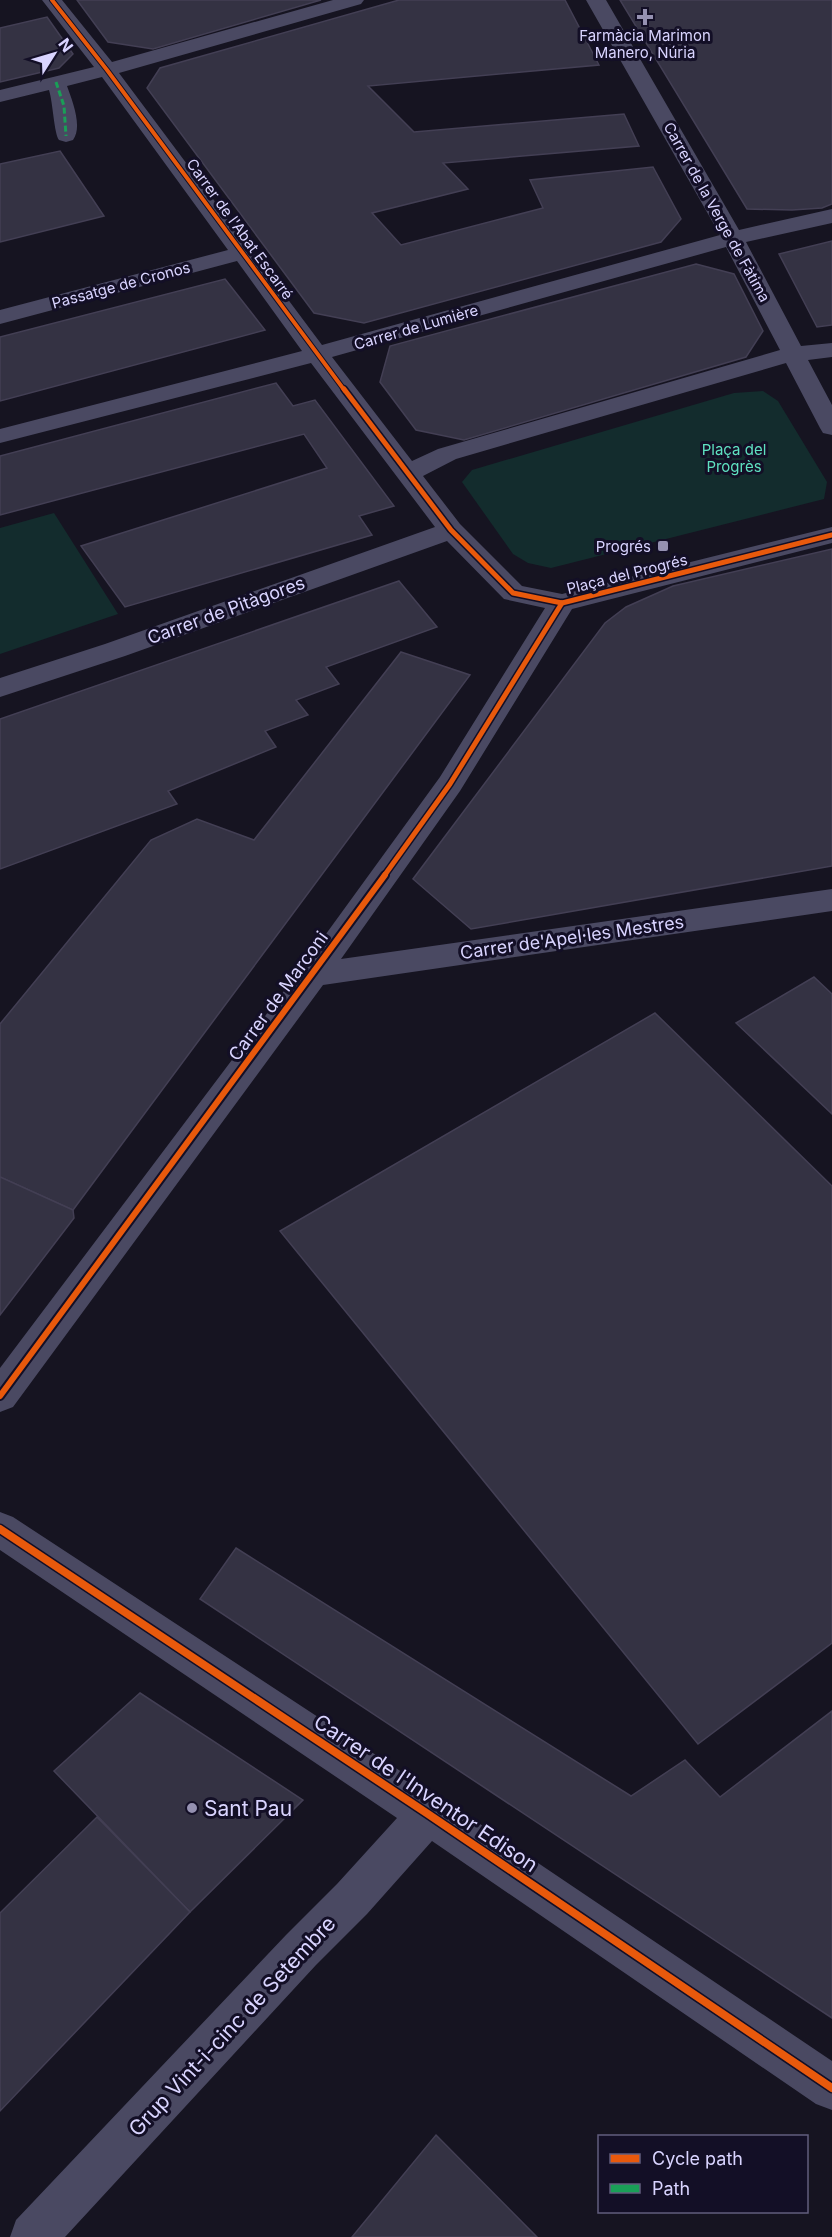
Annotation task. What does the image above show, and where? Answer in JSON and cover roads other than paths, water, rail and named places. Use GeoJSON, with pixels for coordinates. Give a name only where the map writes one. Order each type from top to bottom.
{"type":"FeatureCollection","features":[{"type":"Feature","properties":{"kind":"street","name":"Carrer de l'Abat Escarré"},"geometry":{"type":"LineString","coordinates":[[52,0],[107,70],[408,473]]}},
{"type":"Feature","properties":{"kind":"street"},"geometry":{"type":"LineString","coordinates":[[0,96],[107,70],[354,0]]}},
{"type":"Feature","properties":{"kind":"street","name":"Carrer de la Verge de Fàtima"},"geometry":{"type":"LineString","coordinates":[[596,0],[733,238],[832,428]]}},
{"type":"Feature","properties":{"kind":"street"},"geometry":{"type":"LineString","coordinates":[[56,82],[64,106],[66,136]]}},
{"type":"Feature","properties":{"kind":"street","name":"Carrer de Lumière"},"geometry":{"type":"LineString","coordinates":[[0,436],[317,354],[733,238],[832,216]]}},
{"type":"Feature","properties":{"kind":"street","name":"Passatge de Cronos"},"geometry":{"type":"LineString","coordinates":[[0,317],[242,253]]}},
{"type":"Feature","properties":{"kind":"street"},"geometry":{"type":"LineString","coordinates":[[408,473],[447,454],[793,354],[832,350]]}},
{"type":"Feature","properties":{"kind":"street","name":"Plaça del Progrés"},"geometry":{"type":"LineString","coordinates":[[408,473],[451,530],[513,593],[562,603],[832,535]]}},
{"type":"Feature","properties":{"kind":"street","name":"Carrer de Pitàgores"},"geometry":{"type":"LineString","coordinates":[[0,688],[115,650],[451,530]]}},
{"type":"Feature","properties":{"kind":"street","name":"Carrer de Marconi"},"geometry":{"type":"LineString","coordinates":[[0,1396],[313,975],[450,784],[562,603]]}},
{"type":"Feature","properties":{"kind":"street","name":"Carrer de'Apel·les Mestres"},"geometry":{"type":"LineString","coordinates":[[313,975],[832,900]]}},
{"type":"Feature","properties":{"kind":"street","name":"Carrer de l'Inventor Edison"},"geometry":{"type":"LineString","coordinates":[[0,1529],[428,1814],[832,2088]]}},
{"type":"Feature","properties":{"kind":"street","name":"Grup Vint-i-cinc de Setembre"},"geometry":{"type":"LineString","coordinates":[[33,2237],[301,1950],[352,1899],[428,1814]]}},
{"type":"Feature","properties":{"kind":"place","name":"Farmàcia Marimon Manero, Núria"},"geometry":{"type":"Point","coordinates":[645,17]}},
{"type":"Feature","properties":{"kind":"place","name":"Progrés"},"geometry":{"type":"Point","coordinates":[663,546]}},
{"type":"Feature","properties":{"kind":"place","name":"Sant Pau"},"geometry":{"type":"Point","coordinates":[192,1808]}},
{"type":"Feature","properties":{"kind":"park label","name":"Plaça del Progrès"},"geometry":{"type":"Point","coordinates":[734,458]}}]}
